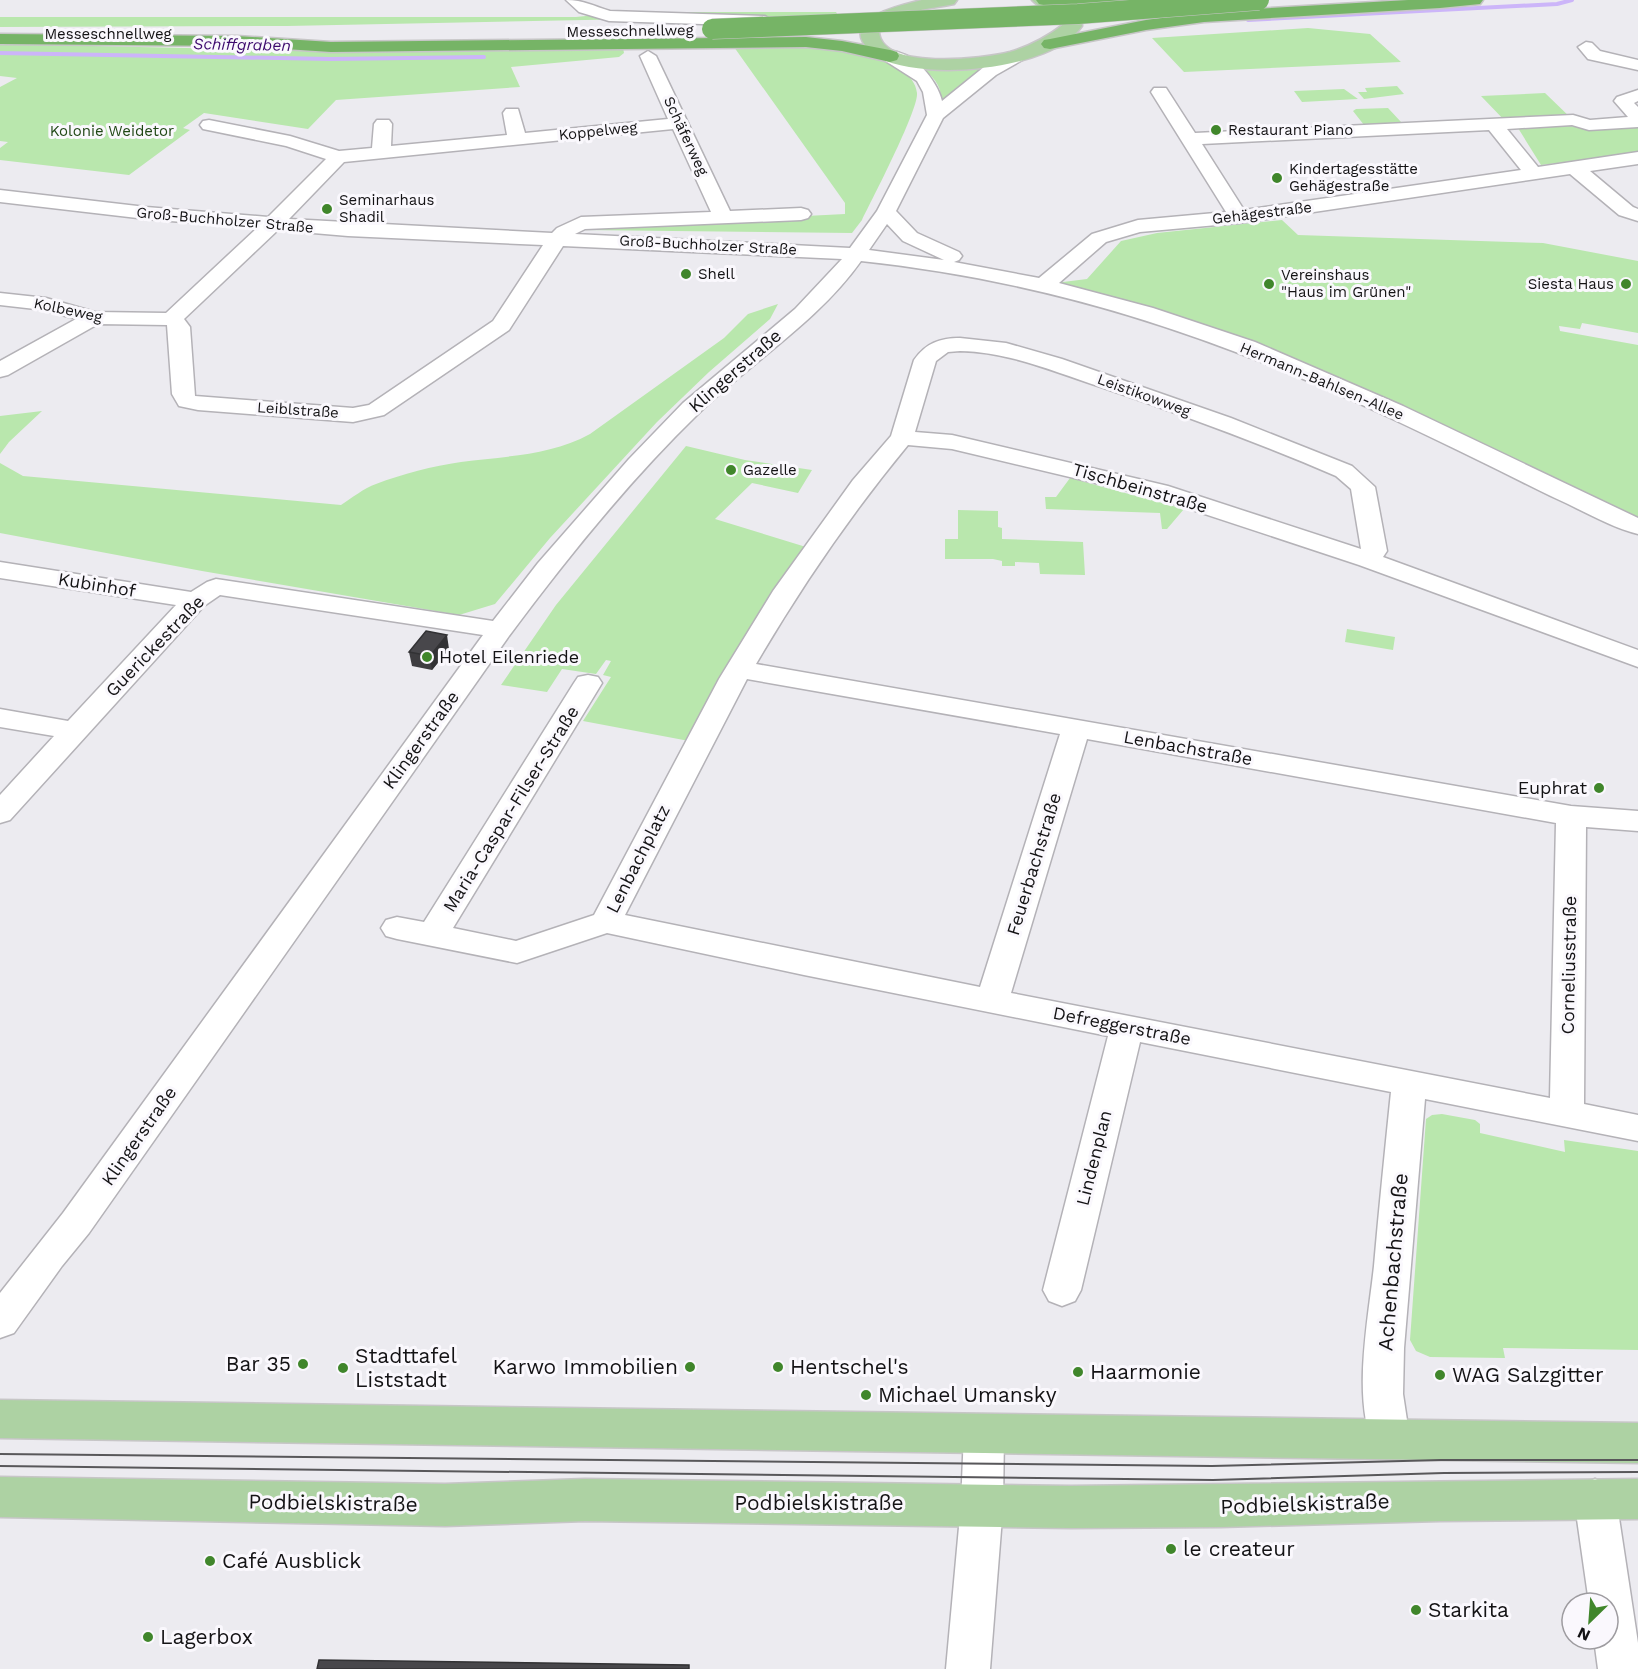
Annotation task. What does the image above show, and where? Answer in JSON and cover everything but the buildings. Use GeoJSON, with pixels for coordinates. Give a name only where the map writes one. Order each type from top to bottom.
{"type":"FeatureCollection","features":[{"type":"Feature","properties":{"kind":"highway"},"geometry":{"type":"LineString","coordinates":[[1043,0],[1112,5],[1178,0]]}},
{"type":"Feature","properties":{"kind":"highway","name":"Messeschnellweg"},"geometry":{"type":"LineString","coordinates":[[0,33],[712,29],[1066,15],[1258,0]]}},
{"type":"Feature","properties":{"kind":"highway"},"geometry":{"type":"LineString","coordinates":[[1050,44],[1148,24],[1201,17],[1401,7],[1474,0]]}},
{"type":"Feature","properties":{"kind":"highway"},"geometry":{"type":"LineString","coordinates":[[577,25],[841,18],[897,12]]}},
{"type":"Feature","properties":{"kind":"highway"},"geometry":{"type":"LineString","coordinates":[[237,41],[341,32]]}},
{"type":"Feature","properties":{"kind":"highway","name":"Messeschnellweg"},"geometry":{"type":"LineString","coordinates":[[0,39],[237,41]]}},
{"type":"Feature","properties":{"kind":"highway"},"geometry":{"type":"LineString","coordinates":[[237,41],[331,47],[806,42],[842,46],[890,56]]}},
{"type":"Feature","properties":{"kind":"main road"},"geometry":{"type":"LineString","coordinates":[[948,0],[918,3],[897,12],[871,26],[869,32],[871,41],[890,56],[917,63],[943,65],[989,61],[1018,55],[1050,44],[1073,26],[1072,17],[1062,9],[1043,0]]}},
{"type":"Feature","properties":{"kind":"main road"},"geometry":{"type":"LineString","coordinates":[[0,1419],[1638,1443]]}},
{"type":"Feature","properties":{"kind":"main road","name":"Podbielskistraße"},"geometry":{"type":"LineString","coordinates":[[0,1497],[455,1505],[585,1500],[1221,1506],[1440,1500],[1617,1499]]}},
{"type":"Feature","properties":{"kind":"street"},"geometry":{"type":"LineString","coordinates":[[573,0],[585,9],[609,16],[765,21]]}},
{"type":"Feature","properties":{"kind":"street"},"geometry":{"type":"LineString","coordinates":[[1586,47],[1594,55],[1638,65]]}},
{"type":"Feature","properties":{"kind":"street","name":"Klingerstraße"},"geometry":{"type":"LineString","coordinates":[[0,1322],[49,1255],[76,1223],[500,630],[547,568],[637,464],[691,408],[827,290],[886,212],[936,115],[990,71],[1018,55]]}},
{"type":"Feature","properties":{"kind":"street","name":"Schäferweg"},"geometry":{"type":"LineString","coordinates":[[648,56],[723,217]]}},
{"type":"Feature","properties":{"kind":"street"},"geometry":{"type":"LineString","coordinates":[[890,56],[915,69],[927,80],[932,92],[936,115]]}},
{"type":"Feature","properties":{"kind":"street"},"geometry":{"type":"LineString","coordinates":[[1160,92],[1239,217]]}},
{"type":"Feature","properties":{"kind":"street"},"geometry":{"type":"LineString","coordinates":[[1638,95],[1623,101],[1638,117]]}},
{"type":"Feature","properties":{"kind":"street"},"geometry":{"type":"LineString","coordinates":[[512,113],[517,140]]}},
{"type":"Feature","properties":{"kind":"street"},"geometry":{"type":"LineString","coordinates":[[1189,139],[1493,123],[1573,120],[1590,125],[1638,122]]}},
{"type":"Feature","properties":{"kind":"street","name":"Koppelweg"},"geometry":{"type":"LineString","coordinates":[[209,125],[290,141],[338,157],[679,123]]}},
{"type":"Feature","properties":{"kind":"street"},"geometry":{"type":"LineString","coordinates":[[1493,123],[1533,173]]}},
{"type":"Feature","properties":{"kind":"street"},"geometry":{"type":"LineString","coordinates":[[381,152],[383,124]]}},
{"type":"Feature","properties":{"kind":"street"},"geometry":{"type":"LineString","coordinates":[[172,318],[215,281],[273,225],[338,157]]}},
{"type":"Feature","properties":{"kind":"street","name":"Gehägestraße"},"geometry":{"type":"LineString","coordinates":[[1045,284],[1086,248],[1112,233],[1138,226],[1239,217],[1638,158]]}},
{"type":"Feature","properties":{"kind":"street"},"geometry":{"type":"LineString","coordinates":[[1574,167],[1626,211],[1638,215]]}},
{"type":"Feature","properties":{"kind":"street","name":"Groß-Buchholzer Straße"},"geometry":{"type":"LineString","coordinates":[[0,196],[273,225],[753,247],[856,254]]}},
{"type":"Feature","properties":{"kind":"street","name":"Hermann-Bahlsen-Allee"},"geometry":{"type":"LineString","coordinates":[[886,212],[910,237],[993,273]]}},
{"type":"Feature","properties":{"kind":"street","name":"Groß-Buchholzer Straße"},"geometry":{"type":"LineString","coordinates":[[558,238],[571,227],[581,223],[801,214]]}},
{"type":"Feature","properties":{"kind":"street","name":"Leiblstraße"},"geometry":{"type":"LineString","coordinates":[[172,318],[179,327],[183,394],[187,401],[353,415],[367,413],[376,410],[501,325],[558,238]]}},
{"type":"Feature","properties":{"kind":"street","name":"Hermann-Bahlsen-Allee"},"geometry":{"type":"LineString","coordinates":[[856,254],[993,273],[1045,284],[1173,321],[1322,378],[1638,526]]}},
{"type":"Feature","properties":{"kind":"street","name":"Kolbeweg"},"geometry":{"type":"LineString","coordinates":[[0,299],[46,304],[94,318],[158,320],[172,318]]}},
{"type":"Feature","properties":{"kind":"street"},"geometry":{"type":"LineString","coordinates":[[0,369],[94,318]]}},
{"type":"Feature","properties":{"kind":"street","name":"Leistikowweg"},"geometry":{"type":"LineString","coordinates":[[902,438],[928,355],[945,346],[959,344],[1008,350],[1143,394],[1344,471],[1359,483],[1365,495],[1374,551],[1368,560]]}},
{"type":"Feature","properties":{"kind":"street"},"geometry":{"type":"LineString","coordinates":[[739,669],[786,591],[824,535],[881,461],[902,438]]}},
{"type":"Feature","properties":{"kind":"street","name":"Tischbeinstraße"},"geometry":{"type":"LineString","coordinates":[[902,438],[952,442],[1113,479],[1206,506],[1368,560],[1638,659]]}},
{"type":"Feature","properties":{"kind":"street","name":"Kubinhof"},"geometry":{"type":"LineString","coordinates":[[0,570],[195,600]]}},
{"type":"Feature","properties":{"kind":"street","name":"Guerickestraße"},"geometry":{"type":"LineString","coordinates":[[0,813],[195,600],[216,586],[500,630]]}},
{"type":"Feature","properties":{"kind":"street","name":"Lenbachstraße"},"geometry":{"type":"LineString","coordinates":[[739,669],[1571,816],[1638,821]]}},
{"type":"Feature","properties":{"kind":"street","name":"Lenbachplatz"},"geometry":{"type":"LineString","coordinates":[[396,927],[517,952],[606,922],[676,783],[739,669]]}},
{"type":"Feature","properties":{"kind":"street","name":"Maria-Caspar-Filser-Straße"},"geometry":{"type":"LineString","coordinates":[[433,934],[588,683]]}},
{"type":"Feature","properties":{"kind":"street"},"geometry":{"type":"LineString","coordinates":[[0,718],[75,731]]}},
{"type":"Feature","properties":{"kind":"street","name":"Feuerbachstraße"},"geometry":{"type":"LineString","coordinates":[[992,1000],[1076,729]]}},
{"type":"Feature","properties":{"kind":"street","name":"Corneliusstraße"},"geometry":{"type":"LineString","coordinates":[[1567,1114],[1571,816]]}},
{"type":"Feature","properties":{"kind":"street","name":"Defreggerstraße"},"geometry":{"type":"LineString","coordinates":[[606,922],[804,964],[1638,1128]]}},
{"type":"Feature","properties":{"kind":"street","name":"Lindenplan"},"geometry":{"type":"LineString","coordinates":[[1062,1290],[1127,1027]]}},
{"type":"Feature","properties":{"kind":"street","name":"Achenbachstraße"},"geometry":{"type":"LineString","coordinates":[[1390,1440],[1383,1394],[1385,1348],[1408,1083]]}},
{"type":"Feature","properties":{"kind":"street","name":"Klingerstraße"},"geometry":{"type":"LineString","coordinates":[[0,1289],[49,1255]]}},
{"type":"Feature","properties":{"kind":"street"},"geometry":{"type":"LineString","coordinates":[[968,1669],[982,1505],[984,1433]]}},
{"type":"Feature","properties":{"kind":"street"},"geometry":{"type":"LineString","coordinates":[[1617,1499],[1620,1669]]}},
{"type":"Feature","properties":{"kind":"green space"},"geometry":{"type":"Polygon","coordinates":[[[625,12],[836,12],[838,15],[287,26],[0,27],[0,17],[576,17],[625,12]]]}},
{"type":"Feature","properties":{"kind":"green space"},"geometry":{"type":"Polygon","coordinates":[[[1308,28],[1370,34],[1401,62],[1184,72],[1152,38],[1308,28]]]}},
{"type":"Feature","properties":{"kind":"green space","name":"Kolonie Weidetor"},"geometry":{"type":"Polygon","coordinates":[[[0,44],[323,51],[623,48],[624,53],[619,57],[511,67],[520,87],[336,100],[308,129],[204,113],[183,128],[190,130],[129,175],[0,160],[0,148],[8,142],[0,141],[0,87],[17,78],[0,76],[0,44]]]}},
{"type":"Feature","properties":{"kind":"green space"},"geometry":{"type":"Polygon","coordinates":[[[791,46],[843,51],[883,62],[900,69],[912,80],[917,93],[911,117],[894,155],[862,220],[852,233],[582,230],[584,227],[845,214],[845,203],[734,47],[791,46]]]}},
{"type":"Feature","properties":{"kind":"green space"},"geometry":{"type":"Polygon","coordinates":[[[987,65],[956,88],[941,105],[939,87],[919,66],[987,65]]]}},
{"type":"Feature","properties":{"kind":"green space"},"geometry":{"type":"Polygon","coordinates":[[[1397,86],[1404,94],[1364,99],[1358,92],[1367,92],[1365,88],[1397,86]]]}},
{"type":"Feature","properties":{"kind":"green space"},"geometry":{"type":"Polygon","coordinates":[[[1344,89],[1358,99],[1302,102],[1294,91],[1344,89]]]}},
{"type":"Feature","properties":{"kind":"green space"},"geometry":{"type":"Polygon","coordinates":[[[1545,93],[1573,120],[1507,123],[1481,96],[1545,93]]]}},
{"type":"Feature","properties":{"kind":"green space"},"geometry":{"type":"Polygon","coordinates":[[[1388,108],[1402,123],[1364,125],[1353,111],[1356,109],[1388,108]]]}},
{"type":"Feature","properties":{"kind":"green space"},"geometry":{"type":"Polygon","coordinates":[[[1567,126],[1605,129],[1638,126],[1638,153],[1541,165],[1518,128],[1567,126]]]}},
{"type":"Feature","properties":{"kind":"green space"},"geometry":{"type":"Polygon","coordinates":[[[1282,220],[1298,235],[1543,243],[1638,261],[1638,333],[1582,323],[1580,329],[1559,326],[1560,331],[1638,345],[1638,527],[1322,378],[1047,284],[1087,279],[1121,241],[1157,233],[1282,220]]]}},
{"type":"Feature","properties":{"kind":"green space"},"geometry":{"type":"Polygon","coordinates":[[[778,304],[770,319],[709,372],[657,422],[550,538],[495,604],[459,615],[202,571],[0,533],[0,463],[23,476],[341,505],[372,486],[418,471],[559,447],[590,434],[724,338],[748,314],[778,304]]]}},
{"type":"Feature","properties":{"kind":"green space"},"geometry":{"type":"Polygon","coordinates":[[[42,411],[9,442],[0,454],[0,416],[42,411]]]}},
{"type":"Feature","properties":{"kind":"green space"},"geometry":{"type":"Polygon","coordinates":[[[686,446],[745,460],[812,470],[798,493],[752,483],[715,519],[806,547],[723,683],[716,682],[689,741],[583,721],[611,677],[603,675],[611,661],[606,660],[596,674],[562,669],[547,692],[501,685],[556,605],[686,446]]]}},
{"type":"Feature","properties":{"kind":"green space"},"geometry":{"type":"Polygon","coordinates":[[[1070,478],[1184,509],[1167,529],[1162,529],[1160,513],[1046,509],[1045,497],[1056,497],[1070,478]]]}},
{"type":"Feature","properties":{"kind":"green space"},"geometry":{"type":"Polygon","coordinates":[[[958,510],[998,511],[998,527],[1002,528],[1002,539],[1083,542],[1085,575],[1040,574],[1039,563],[1015,562],[1015,566],[1002,566],[1002,561],[993,559],[945,559],[945,539],[958,539],[958,510]]]}},
{"type":"Feature","properties":{"kind":"green space"},"geometry":{"type":"Polygon","coordinates":[[[1347,629],[1395,637],[1393,650],[1345,642],[1347,629]]]}},
{"type":"Feature","properties":{"kind":"green space"},"geometry":{"type":"Polygon","coordinates":[[[1442,1114],[1475,1120],[1480,1124],[1480,1133],[1565,1152],[1564,1140],[1638,1151],[1638,1350],[1503,1348],[1505,1358],[1430,1357],[1416,1351],[1410,1340],[1426,1119],[1432,1115],[1442,1114]]]}},
{"type":"Feature","properties":{"kind":"waterway","name":"Schiffgraben"},"geometry":{"type":"LineString","coordinates":[[1248,20],[1557,4],[1572,0]]}},
{"type":"Feature","properties":{"kind":"waterway","name":"Schiffgraben"},"geometry":{"type":"LineString","coordinates":[[0,53],[330,59],[484,57]]}},
{"type":"Feature","properties":{"kind":"tram line"},"geometry":{"type":"LineString","coordinates":[[0,1454],[1212,1466],[1441,1460],[1638,1460]]}},
{"type":"Feature","properties":{"kind":"tram line"},"geometry":{"type":"LineString","coordinates":[[0,1466],[1213,1480],[1444,1473],[1638,1472]]}},
{"type":"Feature","properties":{"kind":"place","name":"Restaurant Piano"},"geometry":{"type":"Point","coordinates":[1216,130]}},
{"type":"Feature","properties":{"kind":"place","name":"Kindertagesstätte Gehägestraße"},"geometry":{"type":"Point","coordinates":[1277,178]}},
{"type":"Feature","properties":{"kind":"place","name":"Seminarhaus Shadil"},"geometry":{"type":"Point","coordinates":[327,209]}},
{"type":"Feature","properties":{"kind":"place","name":"Shell"},"geometry":{"type":"Point","coordinates":[686,274]}},
{"type":"Feature","properties":{"kind":"place","name":"Vereinshaus \"Haus im Grünen\""},"geometry":{"type":"Point","coordinates":[1269,284]}},
{"type":"Feature","properties":{"kind":"place","name":"Siesta Haus"},"geometry":{"type":"Point","coordinates":[1626,284]}},
{"type":"Feature","properties":{"kind":"place","name":"Gazelle"},"geometry":{"type":"Point","coordinates":[731,470]}},
{"type":"Feature","properties":{"kind":"place","name":"Hotel Eilenriede"},"geometry":{"type":"Point","coordinates":[427,657]}},
{"type":"Feature","properties":{"kind":"place","name":"Euphrat"},"geometry":{"type":"Point","coordinates":[1599,788]}},
{"type":"Feature","properties":{"kind":"place","name":"Bar 35"},"geometry":{"type":"Point","coordinates":[303,1364]}},
{"type":"Feature","properties":{"kind":"place","name":"Karwo Immobilien"},"geometry":{"type":"Point","coordinates":[690,1367]}},
{"type":"Feature","properties":{"kind":"place","name":"Hentschel's"},"geometry":{"type":"Point","coordinates":[778,1367]}},
{"type":"Feature","properties":{"kind":"place","name":"Stadttafel Liststadt"},"geometry":{"type":"Point","coordinates":[343,1368]}},
{"type":"Feature","properties":{"kind":"place","name":"Haarmonie"},"geometry":{"type":"Point","coordinates":[1078,1372]}},
{"type":"Feature","properties":{"kind":"place","name":"WAG Salzgitter"},"geometry":{"type":"Point","coordinates":[1440,1375]}},
{"type":"Feature","properties":{"kind":"place","name":"Michael Umansky"},"geometry":{"type":"Point","coordinates":[866,1395]}},
{"type":"Feature","properties":{"kind":"place","name":"le createur"},"geometry":{"type":"Point","coordinates":[1171,1549]}},
{"type":"Feature","properties":{"kind":"place","name":"Café Ausblick"},"geometry":{"type":"Point","coordinates":[210,1561]}},
{"type":"Feature","properties":{"kind":"place","name":"Starkita"},"geometry":{"type":"Point","coordinates":[1416,1610]}},
{"type":"Feature","properties":{"kind":"place","name":"Lagerbox"},"geometry":{"type":"Point","coordinates":[148,1637]}}]}
